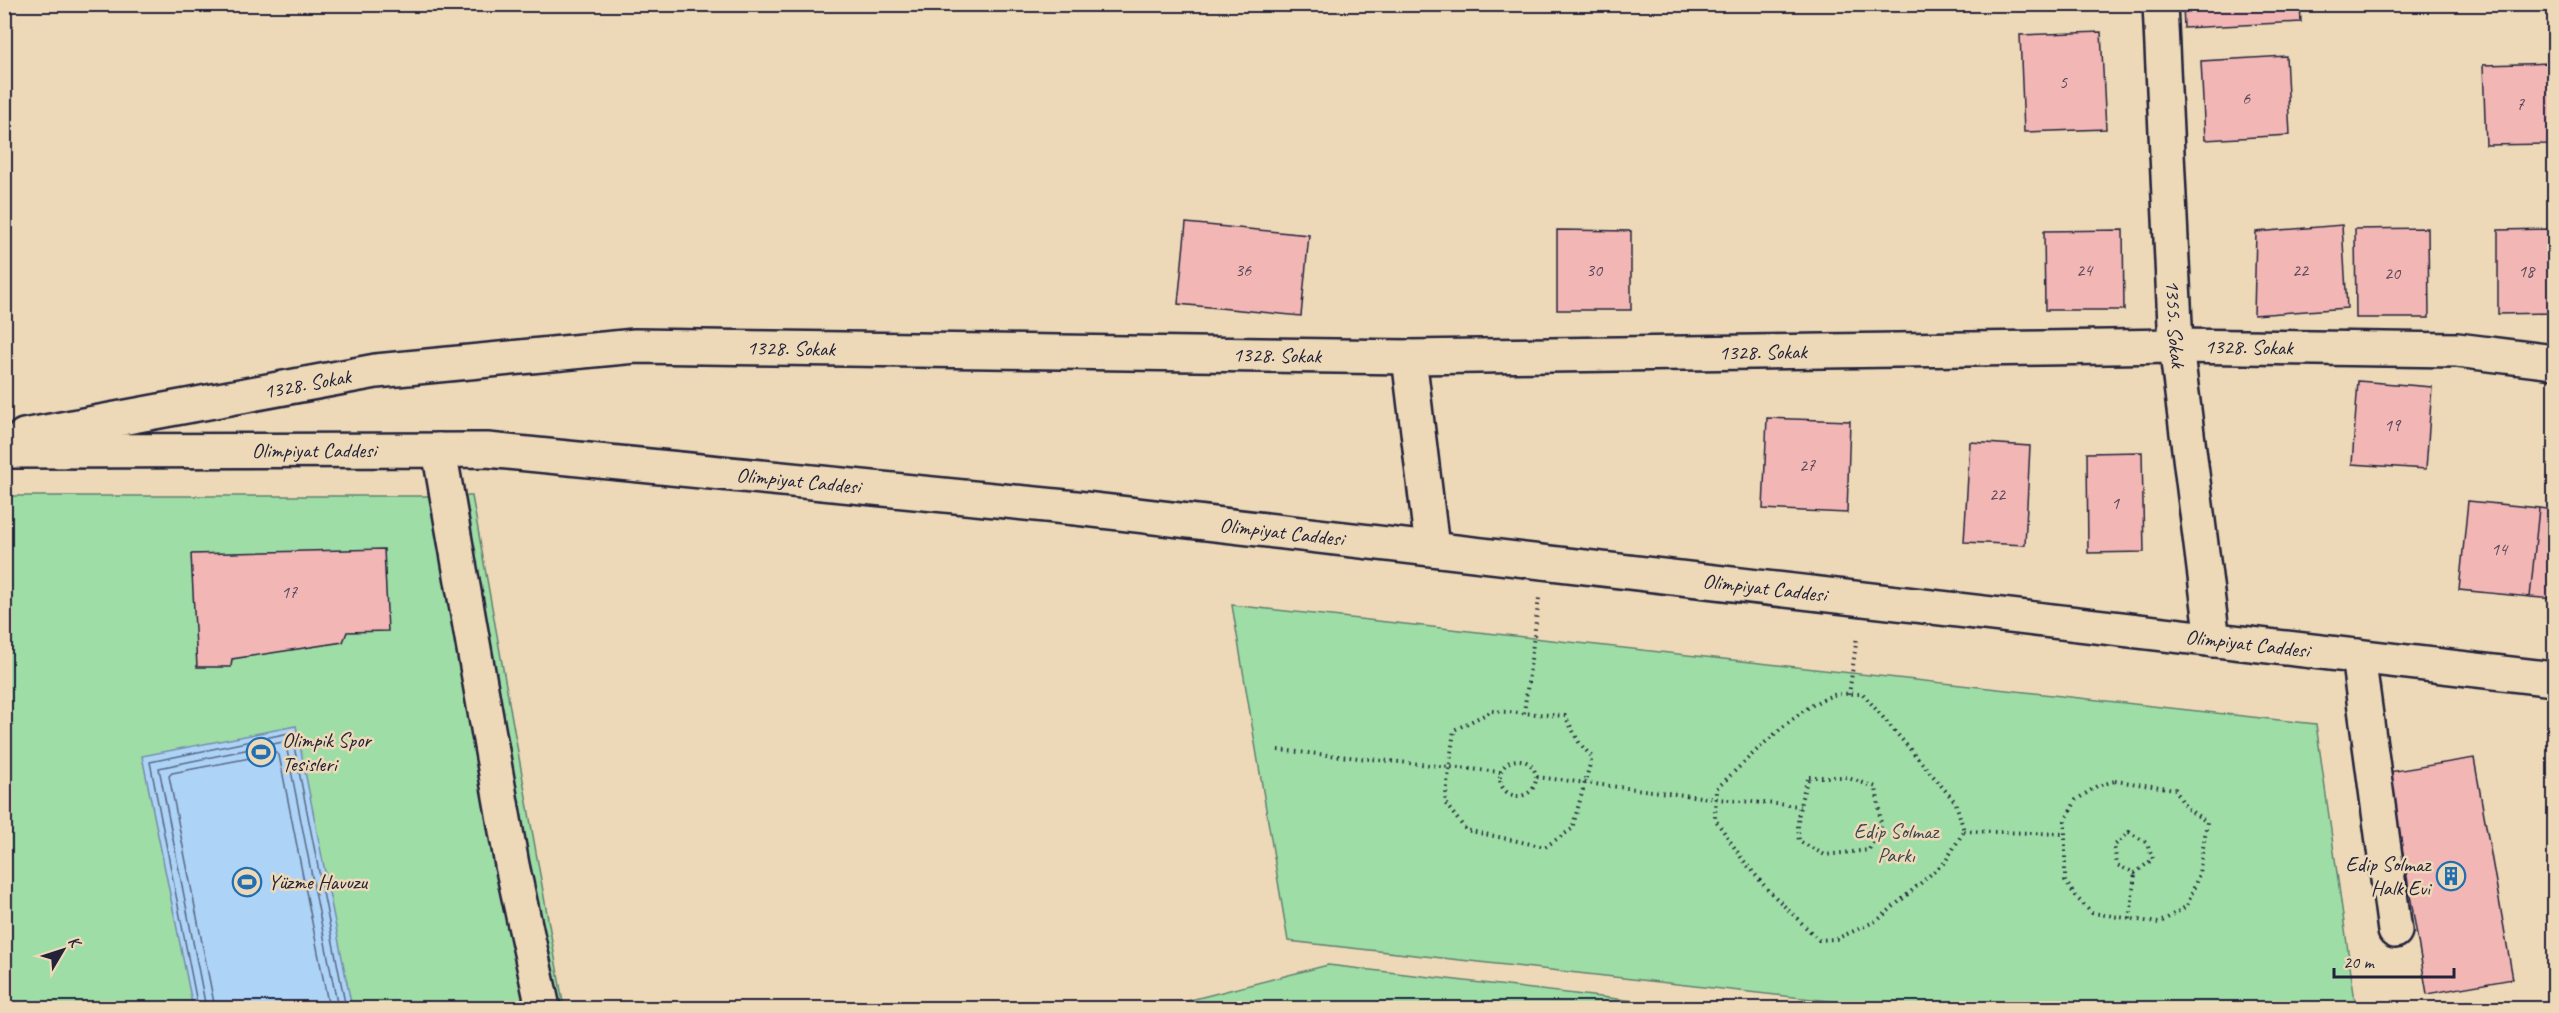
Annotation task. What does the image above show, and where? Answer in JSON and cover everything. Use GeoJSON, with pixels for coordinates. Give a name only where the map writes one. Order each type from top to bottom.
{"type":"FeatureCollection","features":[{"type":"Feature","properties":{"kind":"street","name":"1355. Sokak"},"geometry":{"type":"LineString","coordinates":[[2160,4],[2176,346],[2213,640]]}},
{"type":"Feature","properties":{"kind":"street","name":"1328. Sokak"},"geometry":{"type":"LineString","coordinates":[[4,440],[376,371],[635,346],[1408,357],[2176,346],[2457,350],[2554,362]]}},
{"type":"Feature","properties":{"kind":"street"},"geometry":{"type":"LineString","coordinates":[[1408,357],[1432,548]]}},
{"type":"Feature","properties":{"kind":"street"},"geometry":{"type":"LineString","coordinates":[[439,450],[512,865],[543,1008]]}},
{"type":"Feature","properties":{"kind":"street","name":"Olimpiyat Caddesi"},"geometry":{"type":"LineString","coordinates":[[4,451],[487,450],[1088,509],[2554,679]]}},
{"type":"Feature","properties":{"kind":"street"},"geometry":{"type":"LineString","coordinates":[[2358,656],[2395,931]]}},
{"type":"Feature","properties":{"kind":"path"},"geometry":{"type":"LineString","coordinates":[[1524,713],[1544,562]]}},
{"type":"Feature","properties":{"kind":"path"},"geometry":{"type":"LineString","coordinates":[[1849,695],[1862,600]]}},
{"type":"Feature","properties":{"kind":"path"},"geometry":{"type":"LineString","coordinates":[[1863,694],[1956,803],[1964,831],[1945,862],[1878,920],[1836,939],[1819,940],[1768,890],[1743,860],[1715,819],[1716,789],[1777,733],[1811,707],[1834,695],[1849,695],[1863,694]]}},
{"type":"Feature","properties":{"kind":"path"},"geometry":{"type":"LineString","coordinates":[[1492,711],[1524,713],[1564,716],[1580,744],[1592,757],[1572,829],[1545,847],[1466,830],[1445,803],[1454,730],[1492,711]]}},
{"type":"Feature","properties":{"kind":"path"},"geometry":{"type":"LineString","coordinates":[[1278,750],[1500,772]]}},
{"type":"Feature","properties":{"kind":"path"},"geometry":{"type":"LineString","coordinates":[[1524,760],[1535,771],[1537,777],[1532,790],[1516,797],[1503,789],[1500,772],[1505,764],[1524,760]]}},
{"type":"Feature","properties":{"kind":"path"},"geometry":{"type":"LineString","coordinates":[[1537,777],[1716,799],[1800,806]]}},
{"type":"Feature","properties":{"kind":"path"},"geometry":{"type":"LineString","coordinates":[[1809,777],[1845,777],[1876,788],[1881,824],[1869,850],[1825,855],[1799,841],[1797,822],[1800,806],[1801,795],[1809,777]]}},
{"type":"Feature","properties":{"kind":"path"},"geometry":{"type":"LineString","coordinates":[[2115,781],[2175,789],[2186,808],[2207,822],[2199,874],[2187,906],[2159,923],[2130,919],[2092,913],[2065,881],[2066,821],[2076,800],[2097,786],[2115,781]]}},
{"type":"Feature","properties":{"kind":"path"},"geometry":{"type":"LineString","coordinates":[[1964,831],[2065,834]]}},
{"type":"Feature","properties":{"kind":"path"},"geometry":{"type":"LineString","coordinates":[[2130,919],[2135,873],[2152,859],[2147,843],[2129,832],[2114,846],[2117,865],[2135,873]]}},
{"type":"Feature","properties":{"kind":"green space","name":"Olimpik Spor Tesisleri"},"geometry":{"type":"Polygon","coordinates":[[[4,496],[472,496],[564,1008],[5,1008],[4,496]]]}},
{"type":"Feature","properties":{"kind":"green space","name":"Edip Solmaz Parkı"},"geometry":{"type":"Polygon","coordinates":[[[1232,605],[2316,724],[2356,1008],[1894,1008],[1288,941],[1232,605]]]}},
{"type":"Feature","properties":{"kind":"green space"},"geometry":{"type":"Polygon","coordinates":[[[1328,965],[1695,1008],[1159,1008],[1328,965]]]}},
{"type":"Feature","properties":{"kind":"water","name":"Yüzme Havuzu"},"geometry":{"type":"Polygon","coordinates":[[[296,726],[352,1008],[193,1008],[142,756],[296,726]]]}},
{"type":"Feature","properties":{"kind":"building"},"geometry":{"type":"Polygon","coordinates":[[[2183,4],[2300,4],[2301,22],[2184,28],[2183,4]]]}},
{"type":"Feature","properties":{"kind":"building"},"geometry":{"type":"Polygon","coordinates":[[[2101,32],[2106,129],[2024,132],[2020,35],[2101,32]]]}},
{"type":"Feature","properties":{"kind":"building"},"geometry":{"type":"Polygon","coordinates":[[[2286,56],[2290,135],[2205,140],[2201,61],[2286,56]]]}},
{"type":"Feature","properties":{"kind":"building"},"geometry":{"type":"Polygon","coordinates":[[[2554,63],[2554,144],[2486,145],[2483,65],[2554,63]]]}},
{"type":"Feature","properties":{"kind":"building"},"geometry":{"type":"Polygon","coordinates":[[[1186,223],[1309,235],[1301,316],[1178,304],[1186,223]]]}},
{"type":"Feature","properties":{"kind":"building"},"geometry":{"type":"Polygon","coordinates":[[[2342,225],[2347,308],[2254,315],[2256,232],[2342,225]]]}},
{"type":"Feature","properties":{"kind":"building"},"geometry":{"type":"Polygon","coordinates":[[[2428,228],[2429,318],[2356,318],[2355,229],[2428,228]]]}},
{"type":"Feature","properties":{"kind":"building"},"geometry":{"type":"Polygon","coordinates":[[[2554,229],[2554,313],[2498,314],[2498,230],[2554,229]]]}},
{"type":"Feature","properties":{"kind":"building"},"geometry":{"type":"Polygon","coordinates":[[[1557,230],[1631,231],[1631,310],[1557,310],[1557,230]]]}},
{"type":"Feature","properties":{"kind":"building"},"geometry":{"type":"Polygon","coordinates":[[[2123,230],[2124,310],[2045,310],[2044,231],[2123,230]]]}},
{"type":"Feature","properties":{"kind":"building"},"geometry":{"type":"Polygon","coordinates":[[[2358,381],[2432,387],[2426,469],[2352,464],[2358,381]]]}},
{"type":"Feature","properties":{"kind":"building"},"geometry":{"type":"Polygon","coordinates":[[[1767,418],[1850,421],[1847,513],[1763,509],[1767,418]]]}},
{"type":"Feature","properties":{"kind":"building"},"geometry":{"type":"Polygon","coordinates":[[[1970,442],[2030,446],[2025,545],[1964,542],[1970,442]]]}},
{"type":"Feature","properties":{"kind":"building"},"geometry":{"type":"Polygon","coordinates":[[[2142,452],[2144,552],[2088,553],[2087,453],[2142,452]]]}},
{"type":"Feature","properties":{"kind":"building"},"geometry":{"type":"Polygon","coordinates":[[[2468,501],[2539,508],[2530,597],[2459,590],[2468,501]]]}},
{"type":"Feature","properties":{"kind":"building"},"geometry":{"type":"Polygon","coordinates":[[[2539,508],[2554,510],[2554,599],[2530,597],[2539,508]]]}},
{"type":"Feature","properties":{"kind":"building"},"geometry":{"type":"Polygon","coordinates":[[[384,549],[388,631],[347,632],[343,642],[232,659],[231,667],[197,667],[191,554],[384,549]]]}},
{"type":"Feature","properties":{"kind":"building","name":"Edip Solmaz Halk Evi"},"geometry":{"type":"Polygon","coordinates":[[[2474,758],[2513,979],[2427,994],[2389,772],[2474,758]]]}},
{"type":"Feature","properties":{"kind":"place","name":"Olimpik Spor Tesisleri"},"geometry":{"type":"Point","coordinates":[261,752]}},
{"type":"Feature","properties":{"kind":"place","name":"Edip Solmaz Halk Evi"},"geometry":{"type":"Point","coordinates":[2451,876]}},
{"type":"Feature","properties":{"kind":"place","name":"Yüzme Havuzu"},"geometry":{"type":"Point","coordinates":[247,882]}}]}
